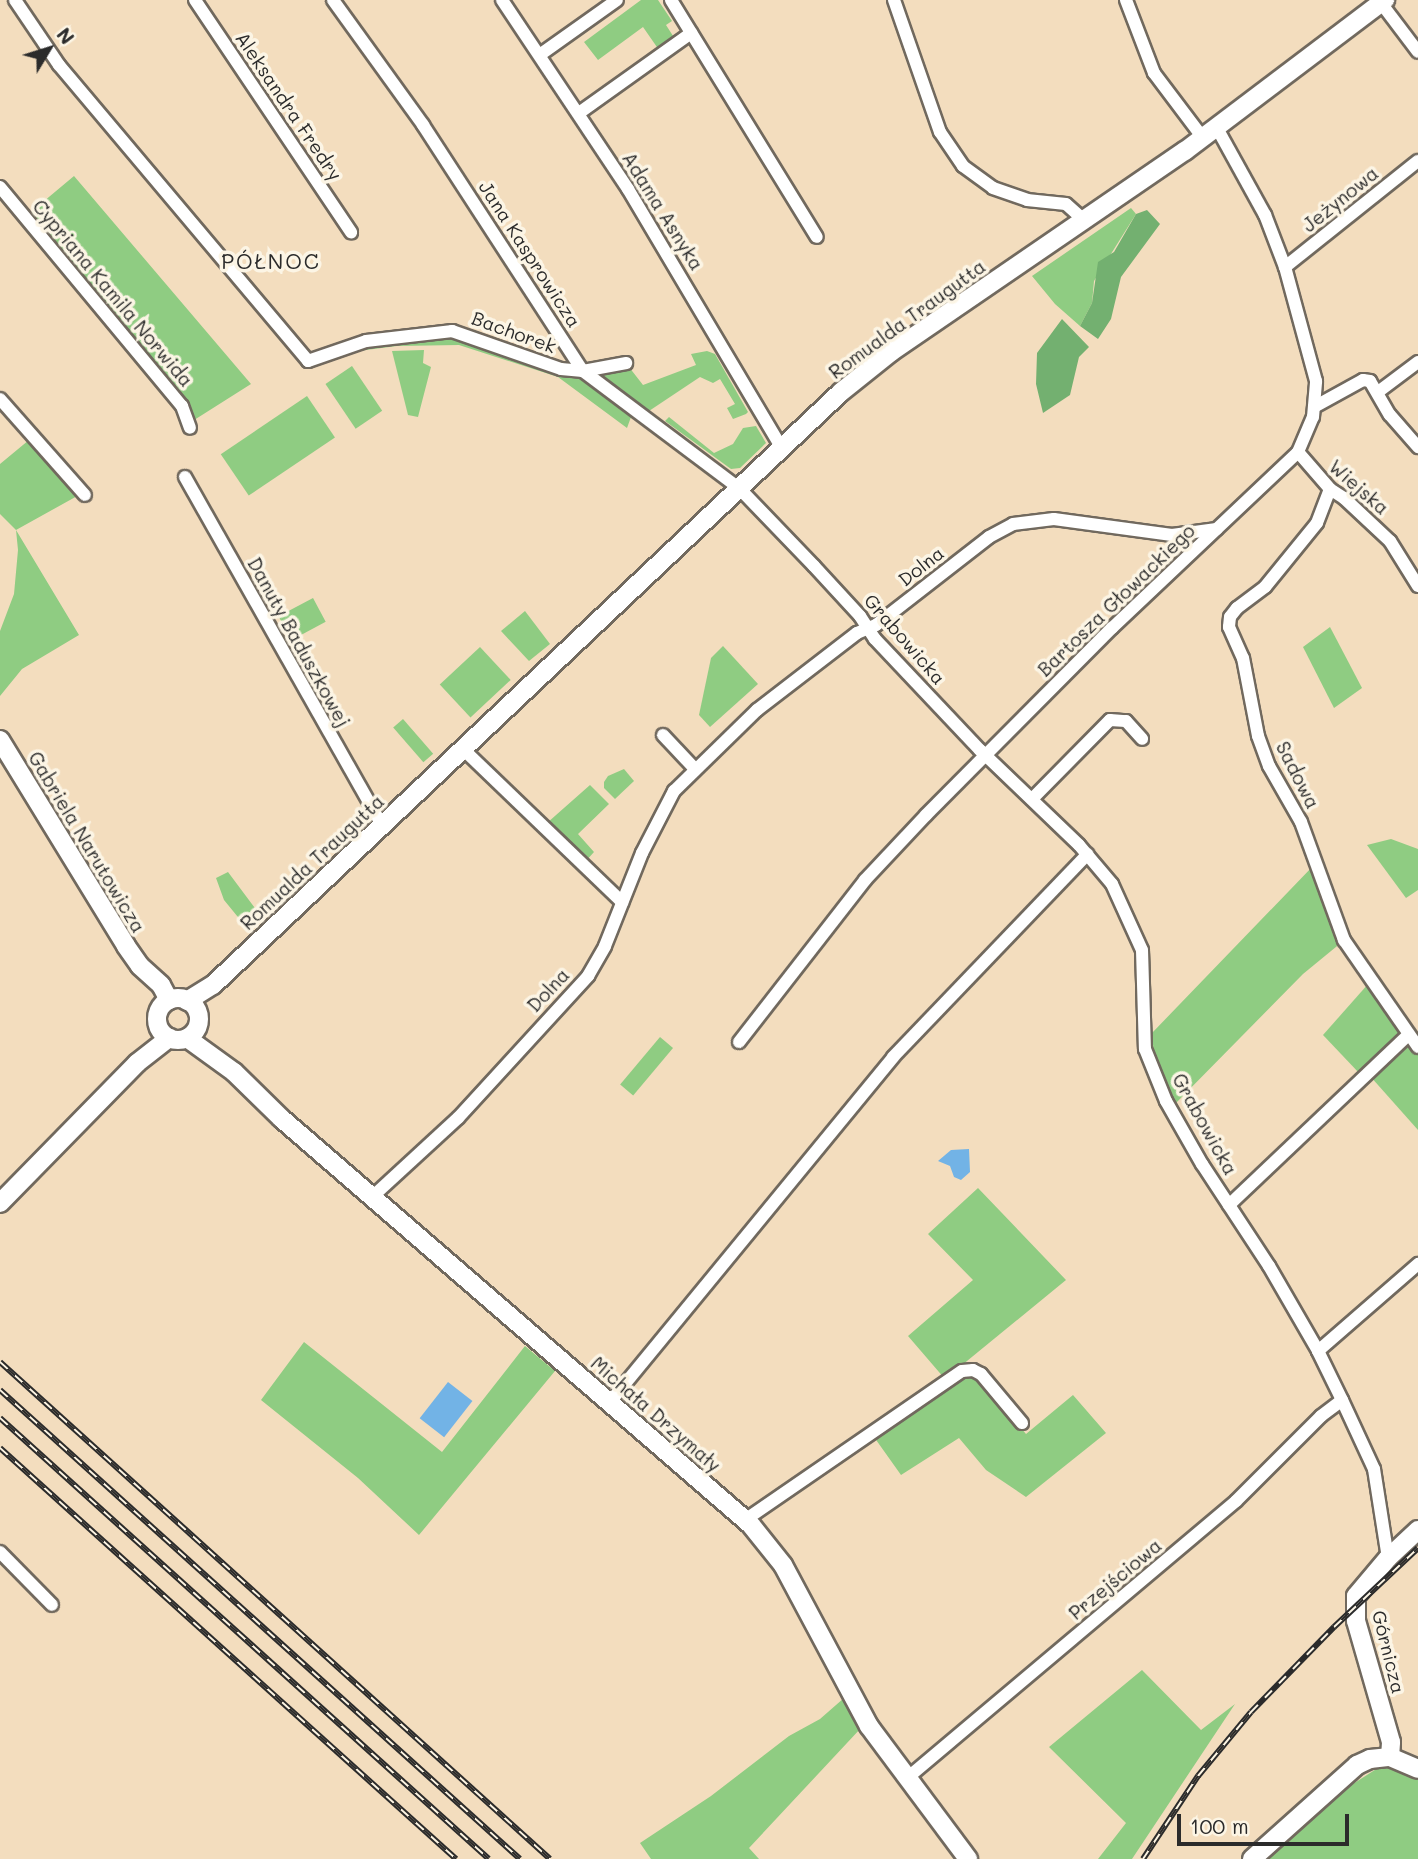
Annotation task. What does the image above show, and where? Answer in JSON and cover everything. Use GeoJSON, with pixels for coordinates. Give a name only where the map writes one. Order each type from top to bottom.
{"type":"FeatureCollection","features":[{"type":"Feature","properties":{"kind":"street","name":"Bachorek"},"geometry":{"type":"LineString","coordinates":[[15,0],[59,65],[308,361],[366,341],[452,331],[561,369],[583,371],[626,363]]}},
{"type":"Feature","properties":{"kind":"street","name":"Aleksandra Fredry"},"geometry":{"type":"LineString","coordinates":[[195,0],[351,232]]}},
{"type":"Feature","properties":{"kind":"street","name":"Jana Kasprowicza"},"geometry":{"type":"LineString","coordinates":[[333,0],[423,125],[583,371],[739,488]]}},
{"type":"Feature","properties":{"kind":"street","name":"Adama Asnyka"},"geometry":{"type":"LineString","coordinates":[[502,0],[541,54],[662,244],[782,448]]}},
{"type":"Feature","properties":{"kind":"street"},"geometry":{"type":"LineString","coordinates":[[541,54],[617,0]]}},
{"type":"Feature","properties":{"kind":"street"},"geometry":{"type":"LineString","coordinates":[[671,0],[817,237]]}},
{"type":"Feature","properties":{"kind":"street"},"geometry":{"type":"LineString","coordinates":[[894,0],[940,132],[963,166],[993,188],[1027,200],[1066,204],[1084,219]]}},
{"type":"Feature","properties":{"kind":"street","name":"Bartosza Głowackiego"},"geometry":{"type":"LineString","coordinates":[[739,1042],[865,880],[1112,628],[1298,452],[1314,407],[1316,382],[1285,267],[1265,215],[1210,133],[1154,73],[1129,1]]}},
{"type":"Feature","properties":{"kind":"street"},"geometry":{"type":"LineString","coordinates":[[1383,1],[1418,52]]}},
{"type":"Feature","properties":{"kind":"street","name":"Romualda Traugutta"},"geometry":{"type":"LineString","coordinates":[[0,1203],[213,985],[841,392],[891,352],[1210,133],[1383,1]]}},
{"type":"Feature","properties":{"kind":"street"},"geometry":{"type":"LineString","coordinates":[[579,113],[691,33]]}},
{"type":"Feature","properties":{"kind":"street","name":"Jeżynowa"},"geometry":{"type":"LineString","coordinates":[[1285,267],[1418,161]]}},
{"type":"Feature","properties":{"kind":"street","name":"Cypriana Kamila Norwida"},"geometry":{"type":"LineString","coordinates":[[0,187],[182,406],[190,428]]}},
{"type":"Feature","properties":{"kind":"street"},"geometry":{"type":"LineString","coordinates":[[1378,392],[1418,362]]}},
{"type":"Feature","properties":{"kind":"street"},"geometry":{"type":"LineString","coordinates":[[1314,407],[1363,380],[1370,381],[1400,429],[1418,447]]}},
{"type":"Feature","properties":{"kind":"street"},"geometry":{"type":"LineString","coordinates":[[0,399],[85,495]]}},
{"type":"Feature","properties":{"kind":"street","name":"Wiejska"},"geometry":{"type":"LineString","coordinates":[[1298,452],[1330,489],[1345,498],[1390,541],[1418,586]]}},
{"type":"Feature","properties":{"kind":"street","name":"Danuty Baduszkowej"},"geometry":{"type":"LineString","coordinates":[[185,477],[382,825]]}},
{"type":"Feature","properties":{"kind":"street","name":"Grabowicka"},"geometry":{"type":"LineString","coordinates":[[739,488],[986,754],[1088,854],[1112,884],[1142,950],[1145,1049],[1166,1101],[1269,1266],[1318,1351],[1342,1400],[1374,1469],[1388,1558]]}},
{"type":"Feature","properties":{"kind":"street","name":"Sadowa"},"geometry":{"type":"LineString","coordinates":[[1330,489],[1317,523],[1265,587],[1237,608],[1230,617],[1229,627],[1243,658],[1258,736],[1269,766],[1301,822],[1344,940],[1418,1047]]}},
{"type":"Feature","properties":{"kind":"street","name":"Dolna"},"geometry":{"type":"LineString","coordinates":[[372,1197],[458,1118],[588,976],[605,946],[664,808],[695,769],[757,710],[989,537],[1013,524],[1054,519],[1171,536],[1217,529]]}},
{"type":"Feature","properties":{"kind":"street"},"geometry":{"type":"LineString","coordinates":[[1032,799],[1110,720],[1126,721],[1142,739]]}},
{"type":"Feature","properties":{"kind":"street"},"geometry":{"type":"LineString","coordinates":[[663,735],[695,769]]}},
{"type":"Feature","properties":{"kind":"street","name":"Gabriela Narutowicza"},"geometry":{"type":"LineString","coordinates":[[0,740],[140,966],[161,985],[178,1019]]}},
{"type":"Feature","properties":{"kind":"street"},"geometry":{"type":"LineString","coordinates":[[463,749],[622,902]]}},
{"type":"Feature","properties":{"kind":"street"},"geometry":{"type":"LineString","coordinates":[[610,1402],[893,1057],[1088,854]]}},
{"type":"Feature","properties":{"kind":"street","name":"Michała Drzymały"},"geometry":{"type":"LineString","coordinates":[[178,1019],[282,1119],[745,1520],[783,1564],[869,1726],[968,1859]]}},
{"type":"Feature","properties":{"kind":"street"},"geometry":{"type":"LineString","coordinates":[[1229,1205],[1408,1035]]}},
{"type":"Feature","properties":{"kind":"street"},"geometry":{"type":"LineString","coordinates":[[1318,1351],[1418,1264]]}},
{"type":"Feature","properties":{"kind":"street"},"geometry":{"type":"LineString","coordinates":[[745,1520],[962,1371],[981,1374],[1022,1423]]}},
{"type":"Feature","properties":{"kind":"street","name":"Przejściowa"},"geometry":{"type":"LineString","coordinates":[[906,1779],[1236,1501],[1321,1416],[1342,1400]]}},
{"type":"Feature","properties":{"kind":"street","name":"Górnicza"},"geometry":{"type":"LineString","coordinates":[[1391,1757],[1391,1742],[1356,1621],[1356,1596],[1388,1558],[1418,1530]]}},
{"type":"Feature","properties":{"kind":"street"},"geometry":{"type":"LineString","coordinates":[[0,1552],[52,1605]]}},
{"type":"Feature","properties":{"kind":"street"},"geometry":{"type":"LineString","coordinates":[[1252,1859],[1357,1765],[1370,1759],[1391,1757],[1418,1769]]}},
{"type":"Feature","properties":{"kind":"green space"},"geometry":{"type":"Polygon","coordinates":[[[641,0],[658,0],[672,21],[666,25],[675,39],[659,50],[643,27],[598,60],[584,42],[641,0]]]}},
{"type":"Feature","properties":{"kind":"green space"},"geometry":{"type":"Polygon","coordinates":[[[74,176],[251,384],[191,422],[186,403],[31,212],[74,176]]]}},
{"type":"Feature","properties":{"kind":"green space"},"geometry":{"type":"Polygon","coordinates":[[[1131,208],[1136,214],[1094,281],[1092,303],[1080,326],[1055,304],[1032,276],[1131,208]]]}},
{"type":"Feature","properties":{"kind":"green space"},"geometry":{"type":"Polygon","coordinates":[[[1147,210],[1160,224],[1121,277],[1111,319],[1098,339],[1080,326],[1092,303],[1098,262],[1114,252],[1136,214],[1147,210]]]}},
{"type":"Feature","properties":{"kind":"green space"},"geometry":{"type":"Polygon","coordinates":[[[1062,319],[1089,347],[1079,357],[1070,395],[1043,413],[1036,384],[1037,353],[1062,319]]]}},
{"type":"Feature","properties":{"kind":"green space"},"geometry":{"type":"Polygon","coordinates":[[[440,335],[479,344],[577,375],[631,417],[627,428],[558,377],[459,345],[397,346],[343,353],[440,335]]]}},
{"type":"Feature","properties":{"kind":"green space"},"geometry":{"type":"Polygon","coordinates":[[[424,350],[423,363],[431,367],[418,417],[408,415],[392,351],[424,350]]]}},
{"type":"Feature","properties":{"kind":"green space"},"geometry":{"type":"Polygon","coordinates":[[[707,351],[715,354],[748,412],[746,414],[733,419],[727,408],[735,404],[720,379],[713,383],[700,377],[646,413],[597,378],[603,372],[629,367],[643,385],[696,365],[691,354],[707,351]]]}},
{"type":"Feature","properties":{"kind":"green space"},"geometry":{"type":"Polygon","coordinates":[[[352,366],[382,411],[356,429],[325,384],[352,366]]]}},
{"type":"Feature","properties":{"kind":"green space"},"geometry":{"type":"Polygon","coordinates":[[[307,396],[335,437],[249,496],[221,454],[307,396]]]}},
{"type":"Feature","properties":{"kind":"green space"},"geometry":{"type":"Polygon","coordinates":[[[669,417],[714,453],[733,444],[743,428],[756,426],[766,443],[740,468],[731,469],[665,421],[669,417]]]}},
{"type":"Feature","properties":{"kind":"green space"},"geometry":{"type":"Polygon","coordinates":[[[29,440],[79,495],[16,530],[0,514],[0,464],[29,440]]]}},
{"type":"Feature","properties":{"kind":"green space"},"geometry":{"type":"Polygon","coordinates":[[[16,530],[79,635],[22,669],[0,696],[0,631],[14,594],[18,550],[16,530]]]}},
{"type":"Feature","properties":{"kind":"green space"},"geometry":{"type":"Polygon","coordinates":[[[313,598],[326,622],[291,640],[279,616],[313,598]]]}},
{"type":"Feature","properties":{"kind":"green space"},"geometry":{"type":"Polygon","coordinates":[[[525,611],[550,644],[529,661],[501,631],[525,611]]]}},
{"type":"Feature","properties":{"kind":"green space"},"geometry":{"type":"Polygon","coordinates":[[[1330,627],[1362,688],[1334,708],[1303,647],[1330,627]]]}},
{"type":"Feature","properties":{"kind":"green space"},"geometry":{"type":"Polygon","coordinates":[[[723,646],[758,684],[710,727],[699,715],[711,658],[723,646]]]}},
{"type":"Feature","properties":{"kind":"green space"},"geometry":{"type":"Polygon","coordinates":[[[480,647],[511,680],[470,717],[440,685],[480,647]]]}},
{"type":"Feature","properties":{"kind":"green space"},"geometry":{"type":"Polygon","coordinates":[[[403,719],[433,754],[423,762],[393,728],[403,719]]]}},
{"type":"Feature","properties":{"kind":"green space"},"geometry":{"type":"Polygon","coordinates":[[[624,769],[634,781],[615,799],[604,788],[604,782],[608,776],[624,769]]]}},
{"type":"Feature","properties":{"kind":"green space"},"geometry":{"type":"Polygon","coordinates":[[[590,785],[609,804],[578,834],[594,852],[585,862],[547,823],[590,785]]]}},
{"type":"Feature","properties":{"kind":"green space"},"geometry":{"type":"Polygon","coordinates":[[[1391,839],[1418,849],[1418,890],[1406,898],[1367,845],[1391,839]]]}},
{"type":"Feature","properties":{"kind":"green space"},"geometry":{"type":"Polygon","coordinates":[[[1314,865],[1342,942],[1303,974],[1176,1103],[1154,1056],[1152,1033],[1314,865]]]}},
{"type":"Feature","properties":{"kind":"green space"},"geometry":{"type":"Polygon","coordinates":[[[228,872],[263,919],[255,925],[249,918],[242,922],[224,900],[216,878],[228,872]]]}},
{"type":"Feature","properties":{"kind":"green space"},"geometry":{"type":"Polygon","coordinates":[[[1369,983],[1400,1028],[1401,1036],[1360,1074],[1323,1035],[1369,983]]]}},
{"type":"Feature","properties":{"kind":"green space"},"geometry":{"type":"Polygon","coordinates":[[[660,1037],[673,1048],[633,1095],[620,1084],[660,1037]]]}},
{"type":"Feature","properties":{"kind":"green space"},"geometry":{"type":"Polygon","coordinates":[[[1406,1043],[1418,1054],[1418,1130],[1370,1076],[1406,1043]]]}},
{"type":"Feature","properties":{"kind":"green space"},"geometry":{"type":"Polygon","coordinates":[[[978,1188],[1066,1280],[945,1379],[908,1336],[973,1280],[928,1234],[978,1188]]]}},
{"type":"Feature","properties":{"kind":"green space"},"geometry":{"type":"Polygon","coordinates":[[[304,1342],[442,1452],[525,1346],[555,1371],[419,1535],[358,1478],[261,1400],[304,1342]]]}},
{"type":"Feature","properties":{"kind":"green space"},"geometry":{"type":"Polygon","coordinates":[[[970,1375],[980,1379],[1026,1434],[1073,1395],[1106,1433],[1026,1497],[986,1470],[959,1438],[901,1475],[874,1437],[970,1375]]]}},
{"type":"Feature","properties":{"kind":"green space"},"geometry":{"type":"Polygon","coordinates":[[[1142,1670],[1201,1730],[1235,1704],[1132,1859],[1098,1859],[1126,1823],[1049,1747],[1142,1670]]]}},
{"type":"Feature","properties":{"kind":"green space"},"geometry":{"type":"Polygon","coordinates":[[[844,1698],[861,1728],[749,1848],[759,1859],[651,1859],[640,1843],[711,1796],[789,1736],[820,1719],[844,1698]]]}},
{"type":"Feature","properties":{"kind":"green space"},"geometry":{"type":"Polygon","coordinates":[[[1392,1759],[1418,1778],[1418,1859],[1265,1859],[1334,1796],[1392,1759]]]}},
{"type":"Feature","properties":{"kind":"water"},"geometry":{"type":"Polygon","coordinates":[[[969,1149],[970,1172],[961,1180],[954,1177],[950,1166],[938,1161],[951,1150],[969,1149]]]}},
{"type":"Feature","properties":{"kind":"water"},"geometry":{"type":"Polygon","coordinates":[[[448,1382],[472,1401],[444,1437],[420,1418],[448,1382]]]}},
{"type":"Feature","properties":{"kind":"railway"},"geometry":{"type":"LineString","coordinates":[[0,1362],[550,1859]]}},
{"type":"Feature","properties":{"kind":"railway"},"geometry":{"type":"LineString","coordinates":[[0,1390],[520,1859]]}},
{"type":"Feature","properties":{"kind":"railway"},"geometry":{"type":"LineString","coordinates":[[0,1418],[489,1859]]}},
{"type":"Feature","properties":{"kind":"railway"},"geometry":{"type":"LineString","coordinates":[[0,1448],[456,1859]]}},
{"type":"Feature","properties":{"kind":"railway"},"geometry":{"type":"LineString","coordinates":[[1143,1859],[1198,1776],[1251,1712],[1334,1627],[1418,1548]]}},
{"type":"Feature","properties":{"kind":"district","name":"PÓŁNOC"},"geometry":{"type":"Point","coordinates":[271,261]}}]}
